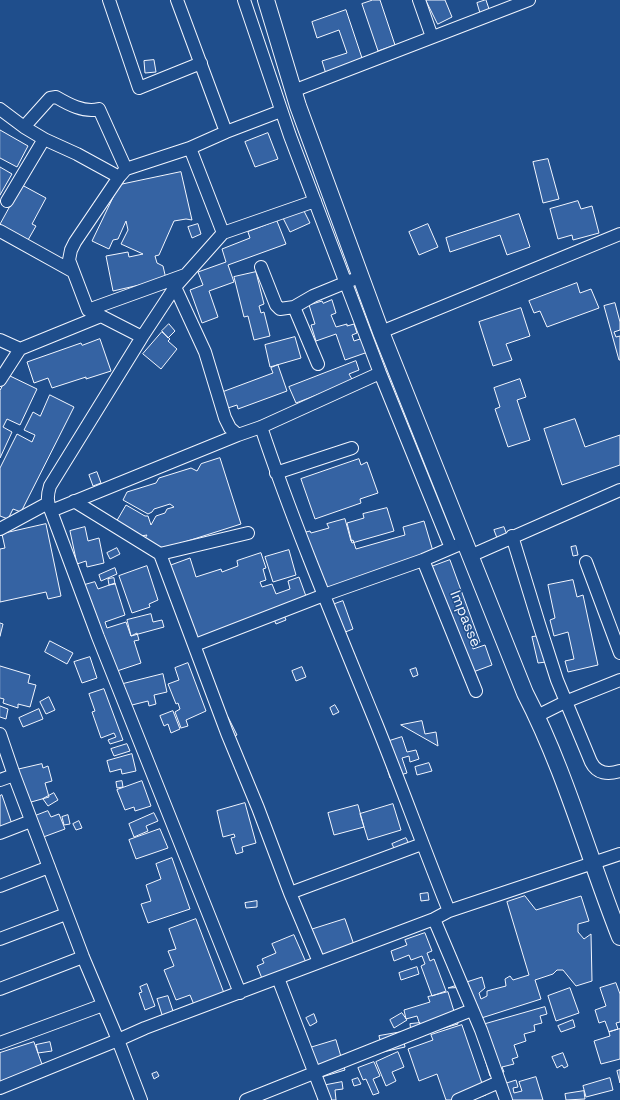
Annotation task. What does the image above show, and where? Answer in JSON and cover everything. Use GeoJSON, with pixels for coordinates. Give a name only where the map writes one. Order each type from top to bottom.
{"type":"FeatureCollection","features":[{"type":"Feature","properties":{"kind":"main road"},"geometry":{"type":"LineString","coordinates":[[266,0],[293,91],[354,280],[381,332],[462,549],[524,693],[537,716],[620,937]]}},
{"type":"Feature","properties":{"kind":"street"},"geometry":{"type":"LineString","coordinates":[[109,0],[140,88],[201,63]]}},
{"type":"Feature","properties":{"kind":"street"},"geometry":{"type":"LineString","coordinates":[[177,0],[226,132]]}},
{"type":"Feature","properties":{"kind":"street"},"geometry":{"type":"LineString","coordinates":[[244,0],[281,111],[315,201],[354,280],[380,373],[462,549]]}},
{"type":"Feature","properties":{"kind":"street"},"geometry":{"type":"LineString","coordinates":[[419,0],[432,37]]}},
{"type":"Feature","properties":{"kind":"street"},"geometry":{"type":"LineString","coordinates":[[293,91],[529,0]]}},
{"type":"Feature","properties":{"kind":"street"},"geometry":{"type":"LineString","coordinates":[[24,127],[50,98],[56,97],[70,105],[93,111],[99,109],[123,173]]}},
{"type":"Feature","properties":{"kind":"street"},"geometry":{"type":"LineString","coordinates":[[0,110],[44,139],[123,173]]}},
{"type":"Feature","properties":{"kind":"street"},"geometry":{"type":"LineString","coordinates":[[142,337],[88,310],[69,260],[71,250],[75,242],[123,173],[190,148],[226,132],[281,111]]}},
{"type":"Feature","properties":{"kind":"street"},"geometry":{"type":"LineString","coordinates":[[7,201],[44,139]]}},
{"type":"Feature","properties":{"kind":"street"},"geometry":{"type":"LineString","coordinates":[[190,148],[223,233]]}},
{"type":"Feature","properties":{"kind":"street"},"geometry":{"type":"LineString","coordinates":[[240,993],[98,637],[49,507],[47,495],[50,486],[142,337],[175,287],[223,233],[315,201]]}},
{"type":"Feature","properties":{"kind":"street"},"geometry":{"type":"LineString","coordinates":[[0,231],[72,270]]}},
{"type":"Feature","properties":{"kind":"street"},"geometry":{"type":"LineString","coordinates":[[381,332],[620,234]]}},
{"type":"Feature","properties":{"kind":"street"},"geometry":{"type":"LineString","coordinates":[[261,267],[276,305],[280,309],[294,307],[313,296],[354,280]]}},
{"type":"Feature","properties":{"kind":"street"},"geometry":{"type":"LineString","coordinates":[[88,310],[185,275]]}},
{"type":"Feature","properties":{"kind":"street"},"geometry":{"type":"LineString","coordinates":[[175,287],[205,352],[225,418],[230,428],[238,435]]}},
{"type":"Feature","properties":{"kind":"street"},"geometry":{"type":"LineString","coordinates":[[294,307],[318,364]]}},
{"type":"Feature","properties":{"kind":"street"},"geometry":{"type":"LineString","coordinates":[[0,380],[20,349],[101,316]]}},
{"type":"Feature","properties":{"kind":"street"},"geometry":{"type":"LineString","coordinates":[[0,340],[20,349]]}},
{"type":"Feature","properties":{"kind":"street"},"geometry":{"type":"LineString","coordinates":[[0,529],[49,507],[74,501],[261,427],[380,373]]}},
{"type":"Feature","properties":{"kind":"street"},"geometry":{"type":"LineString","coordinates":[[261,427],[276,473],[449,912]]}},
{"type":"Feature","properties":{"kind":"street"},"geometry":{"type":"LineString","coordinates":[[276,473],[352,448]]}},
{"type":"Feature","properties":{"kind":"street"},"geometry":{"type":"LineString","coordinates":[[195,645],[324,595],[423,560],[512,536],[620,490]]}},
{"type":"Feature","properties":{"kind":"street"},"geometry":{"type":"LineString","coordinates":[[74,501],[160,554],[290,893],[319,962]]}},
{"type":"Feature","properties":{"kind":"street"},"geometry":{"type":"LineString","coordinates":[[160,554],[248,533]]}},
{"type":"Feature","properties":{"kind":"street"},"geometry":{"type":"LineString","coordinates":[[512,536],[565,702],[593,768],[605,774],[620,771]]}},
{"type":"Feature","properties":{"kind":"street","name":"Impasse"},"geometry":{"type":"LineString","coordinates":[[423,560],[476,691]]}},
{"type":"Feature","properties":{"kind":"street"},"geometry":{"type":"LineString","coordinates":[[586,562],[620,653]]}},
{"type":"Feature","properties":{"kind":"street"},"geometry":{"type":"LineString","coordinates":[[537,716],[565,702],[620,680]]}},
{"type":"Feature","properties":{"kind":"street"},"geometry":{"type":"LineString","coordinates":[[0,734],[66,914],[142,1100]]}},
{"type":"Feature","properties":{"kind":"street"},"geometry":{"type":"LineString","coordinates":[[0,780],[14,775]]}},
{"type":"Feature","properties":{"kind":"street"},"geometry":{"type":"LineString","coordinates":[[0,833],[31,821]]}},
{"type":"Feature","properties":{"kind":"street"},"geometry":{"type":"LineString","coordinates":[[290,893],[422,844]]}},
{"type":"Feature","properties":{"kind":"street"},"geometry":{"type":"LineString","coordinates":[[0,1088],[145,1028],[449,912],[620,854]]}},
{"type":"Feature","properties":{"kind":"street"},"geometry":{"type":"LineString","coordinates":[[0,886],[49,867]]}},
{"type":"Feature","properties":{"kind":"street"},"geometry":{"type":"LineString","coordinates":[[0,939],[66,914]]}},
{"type":"Feature","properties":{"kind":"street"},"geometry":{"type":"LineString","coordinates":[[434,919],[472,1010],[506,1100]]}},
{"type":"Feature","properties":{"kind":"street"},"geometry":{"type":"LineString","coordinates":[[0,989],[83,957]]}},
{"type":"Feature","properties":{"kind":"street"},"geometry":{"type":"LineString","coordinates":[[278,978],[325,1100]]}},
{"type":"Feature","properties":{"kind":"street"},"geometry":{"type":"LineString","coordinates":[[0,1043],[103,1005]]}},
{"type":"Feature","properties":{"kind":"street"},"geometry":{"type":"LineString","coordinates":[[246,1100],[472,1010]]}},
{"type":"Feature","properties":{"kind":"street"},"geometry":{"type":"LineString","coordinates":[[458,1100],[499,1082]]}},
{"type":"Feature","properties":{"kind":"building"},"geometry":{"type":"Polygon","coordinates":[[[373,0],[380,0],[395,45],[378,51],[362,4],[373,0]]]}},
{"type":"Feature","properties":{"kind":"building"},"geometry":{"type":"Polygon","coordinates":[[[426,0],[445,0],[452,17],[438,24],[426,0]]]}},
{"type":"Feature","properties":{"kind":"building"},"geometry":{"type":"Polygon","coordinates":[[[486,0],[489,9],[480,13],[477,3],[486,0]]]}},
{"type":"Feature","properties":{"kind":"building"},"geometry":{"type":"Polygon","coordinates":[[[346,10],[363,61],[326,74],[322,61],[347,53],[339,30],[317,38],[312,22],[346,10]]]}},
{"type":"Feature","properties":{"kind":"building"},"geometry":{"type":"Polygon","coordinates":[[[154,60],[156,72],[145,73],[144,61],[154,60]]]}},
{"type":"Feature","properties":{"kind":"building"},"geometry":{"type":"Polygon","coordinates":[[[0,130],[28,146],[17,167],[0,158],[0,130]]]}},
{"type":"Feature","properties":{"kind":"building"},"geometry":{"type":"Polygon","coordinates":[[[268,133],[278,159],[255,167],[245,142],[268,133]]]}},
{"type":"Feature","properties":{"kind":"building"},"geometry":{"type":"Polygon","coordinates":[[[548,159],[559,199],[543,203],[533,162],[548,159]]]}},
{"type":"Feature","properties":{"kind":"building"},"geometry":{"type":"Polygon","coordinates":[[[0,167],[12,174],[0,195],[0,167]]]}},
{"type":"Feature","properties":{"kind":"building"},"geometry":{"type":"Polygon","coordinates":[[[181,172],[192,220],[186,219],[174,221],[159,255],[155,256],[157,263],[163,266],[166,279],[113,291],[106,256],[128,252],[129,257],[143,254],[121,244],[128,230],[126,221],[118,239],[113,240],[109,249],[92,241],[119,185],[181,172]]]}},
{"type":"Feature","properties":{"kind":"building"},"geometry":{"type":"Polygon","coordinates":[[[22,185],[46,198],[32,224],[36,226],[28,240],[0,225],[22,185]]]}},
{"type":"Feature","properties":{"kind":"building"},"geometry":{"type":"Polygon","coordinates":[[[578,201],[581,209],[592,206],[599,233],[573,240],[572,235],[558,239],[550,209],[578,201]]]}},
{"type":"Feature","properties":{"kind":"building"},"geometry":{"type":"Polygon","coordinates":[[[303,209],[310,223],[290,232],[283,218],[303,209]]]}},
{"type":"Feature","properties":{"kind":"building"},"geometry":{"type":"Polygon","coordinates":[[[519,214],[530,247],[507,255],[500,235],[450,252],[446,238],[519,214]]]}},
{"type":"Feature","properties":{"kind":"building"},"geometry":{"type":"Polygon","coordinates":[[[277,221],[286,244],[228,265],[234,282],[209,291],[218,317],[202,323],[190,290],[203,285],[198,272],[226,262],[222,249],[250,238],[248,232],[277,221]]]}},
{"type":"Feature","properties":{"kind":"building"},"geometry":{"type":"Polygon","coordinates":[[[198,224],[201,234],[192,238],[188,227],[198,224]]]}},
{"type":"Feature","properties":{"kind":"building"},"geometry":{"type":"Polygon","coordinates":[[[428,224],[438,247],[419,255],[409,232],[428,224]]]}},
{"type":"Feature","properties":{"kind":"building"},"geometry":{"type":"Polygon","coordinates":[[[256,272],[264,304],[259,306],[261,313],[264,312],[270,336],[254,340],[248,316],[244,317],[234,277],[256,272]]]}},
{"type":"Feature","properties":{"kind":"building"},"geometry":{"type":"Polygon","coordinates":[[[577,283],[580,293],[591,289],[599,308],[547,327],[540,311],[534,313],[529,301],[577,283]]]}},
{"type":"Feature","properties":{"kind":"building"},"geometry":{"type":"Polygon","coordinates":[[[332,300],[336,313],[331,315],[336,327],[354,324],[357,333],[352,335],[354,341],[363,338],[368,352],[345,360],[336,334],[316,341],[311,325],[315,324],[309,305],[332,300]]]}},
{"type":"Feature","properties":{"kind":"building"},"geometry":{"type":"Polygon","coordinates":[[[615,303],[620,322],[620,330],[614,332],[616,337],[620,336],[620,360],[604,306],[615,303]]]}},
{"type":"Feature","properties":{"kind":"building"},"geometry":{"type":"Polygon","coordinates":[[[521,308],[530,336],[506,344],[512,360],[493,366],[479,322],[521,308]]]}},
{"type":"Feature","properties":{"kind":"building"},"geometry":{"type":"Polygon","coordinates":[[[169,324],[175,331],[168,338],[162,331],[169,324]]]}},
{"type":"Feature","properties":{"kind":"building"},"geometry":{"type":"Polygon","coordinates":[[[162,332],[170,339],[168,341],[177,349],[161,369],[143,354],[162,332]]]}},
{"type":"Feature","properties":{"kind":"building"},"geometry":{"type":"Polygon","coordinates":[[[295,337],[301,358],[270,367],[265,345],[295,337]]]}},
{"type":"Feature","properties":{"kind":"building"},"geometry":{"type":"Polygon","coordinates":[[[100,339],[111,371],[52,388],[48,378],[34,383],[27,362],[81,343],[82,345],[100,339]]]}},
{"type":"Feature","properties":{"kind":"building"},"geometry":{"type":"Polygon","coordinates":[[[356,361],[359,370],[349,374],[353,381],[296,403],[289,387],[356,361]]]}},
{"type":"Feature","properties":{"kind":"building"},"geometry":{"type":"Polygon","coordinates":[[[278,365],[287,391],[238,409],[237,405],[228,408],[222,392],[273,373],[271,368],[278,365]]]}},
{"type":"Feature","properties":{"kind":"building"},"geometry":{"type":"Polygon","coordinates":[[[8,375],[37,389],[20,425],[7,419],[3,427],[12,432],[0,458],[0,391],[8,375]]]}},
{"type":"Feature","properties":{"kind":"building"},"geometry":{"type":"Polygon","coordinates":[[[520,379],[526,397],[517,400],[530,440],[508,447],[495,409],[500,407],[494,388],[520,379]]]}},
{"type":"Feature","properties":{"kind":"building"},"geometry":{"type":"Polygon","coordinates":[[[50,395],[74,407],[21,512],[13,509],[8,519],[0,516],[0,468],[17,434],[32,442],[35,435],[24,430],[33,412],[40,416],[50,395]]]}},
{"type":"Feature","properties":{"kind":"building"},"geometry":{"type":"Polygon","coordinates":[[[575,419],[585,447],[620,435],[620,465],[562,485],[544,429],[575,419]]]}},
{"type":"Feature","properties":{"kind":"building"},"geometry":{"type":"Polygon","coordinates":[[[220,458],[241,524],[153,552],[141,545],[147,535],[141,536],[112,529],[126,505],[145,516],[148,516],[151,525],[156,516],[165,513],[167,509],[174,507],[170,504],[154,509],[148,514],[123,500],[127,492],[156,483],[159,478],[191,468],[197,471],[201,464],[220,458]]]}},
{"type":"Feature","properties":{"kind":"building"},"geometry":{"type":"Polygon","coordinates":[[[359,459],[361,465],[367,462],[378,493],[360,499],[361,503],[315,519],[301,479],[359,459]]]}},
{"type":"Feature","properties":{"kind":"building"},"geometry":{"type":"Polygon","coordinates":[[[97,472],[101,483],[93,486],[89,475],[97,472]]]}},
{"type":"Feature","properties":{"kind":"building"},"geometry":{"type":"Polygon","coordinates":[[[387,508],[394,531],[352,543],[347,523],[364,518],[363,514],[387,508]]]}},
{"type":"Feature","properties":{"kind":"building"},"geometry":{"type":"Polygon","coordinates":[[[345,519],[351,541],[353,540],[356,549],[405,535],[403,527],[424,521],[435,558],[319,592],[302,533],[310,531],[311,533],[329,528],[327,524],[345,519]]]}},
{"type":"Feature","properties":{"kind":"building"},"geometry":{"type":"Polygon","coordinates":[[[46,524],[61,596],[48,599],[46,592],[0,602],[0,549],[5,548],[2,534],[46,524]]]}},
{"type":"Feature","properties":{"kind":"building"},"geometry":{"type":"Polygon","coordinates":[[[85,527],[88,541],[99,538],[104,563],[87,567],[86,561],[77,564],[70,531],[85,527]]]}},
{"type":"Feature","properties":{"kind":"building"},"geometry":{"type":"Polygon","coordinates":[[[504,527],[507,535],[497,538],[494,530],[504,527]]]}},
{"type":"Feature","properties":{"kind":"building"},"geometry":{"type":"Polygon","coordinates":[[[576,546],[578,555],[573,556],[571,547],[576,546]]]}},
{"type":"Feature","properties":{"kind":"building"},"geometry":{"type":"Polygon","coordinates":[[[117,548],[120,554],[110,559],[107,553],[117,548]]]}},
{"type":"Feature","properties":{"kind":"building"},"geometry":{"type":"Polygon","coordinates":[[[289,550],[296,575],[273,582],[265,557],[289,550]]]}},
{"type":"Feature","properties":{"kind":"building"},"geometry":{"type":"Polygon","coordinates":[[[261,553],[266,568],[263,569],[266,580],[260,582],[262,587],[272,584],[276,594],[290,589],[288,581],[299,577],[307,599],[281,608],[286,620],[276,624],[272,615],[193,641],[168,566],[190,558],[196,577],[221,569],[222,572],[238,566],[237,561],[261,553]]]}},
{"type":"Feature","properties":{"kind":"building"},"geometry":{"type":"Polygon","coordinates":[[[450,560],[480,642],[472,645],[473,649],[485,645],[492,665],[465,675],[423,570],[450,560]]]}},
{"type":"Feature","properties":{"kind":"building"},"geometry":{"type":"Polygon","coordinates":[[[147,566],[158,600],[149,604],[150,607],[132,613],[119,576],[147,566]]]}},
{"type":"Feature","properties":{"kind":"building"},"geometry":{"type":"Polygon","coordinates":[[[115,568],[117,574],[101,581],[99,575],[115,568]]]}},
{"type":"Feature","properties":{"kind":"building"},"geometry":{"type":"Polygon","coordinates":[[[114,578],[115,584],[109,585],[108,579],[114,578]]]}},
{"type":"Feature","properties":{"kind":"building"},"geometry":{"type":"Polygon","coordinates":[[[573,580],[577,597],[583,595],[598,665],[568,672],[565,661],[574,659],[568,632],[554,636],[550,620],[555,618],[548,585],[573,580]]]}},
{"type":"Feature","properties":{"kind":"building"},"geometry":{"type":"Polygon","coordinates":[[[95,582],[98,589],[115,583],[125,615],[105,622],[107,628],[126,622],[131,636],[137,633],[139,640],[134,641],[141,663],[111,673],[81,586],[95,582]]]}},
{"type":"Feature","properties":{"kind":"building"},"geometry":{"type":"Polygon","coordinates":[[[343,601],[353,629],[335,636],[324,608],[343,601]]]}},
{"type":"Feature","properties":{"kind":"building"},"geometry":{"type":"Polygon","coordinates":[[[151,614],[153,622],[162,620],[164,627],[131,636],[127,620],[151,614]]]}},
{"type":"Feature","properties":{"kind":"building"},"geometry":{"type":"Polygon","coordinates":[[[0,623],[3,624],[0,636],[0,623]]]}},
{"type":"Feature","properties":{"kind":"building"},"geometry":{"type":"Polygon","coordinates":[[[540,636],[546,662],[538,663],[532,637],[540,636]]]}},
{"type":"Feature","properties":{"kind":"building"},"geometry":{"type":"Polygon","coordinates":[[[50,641],[73,653],[67,664],[45,652],[50,641]]]}},
{"type":"Feature","properties":{"kind":"building"},"geometry":{"type":"Polygon","coordinates":[[[90,657],[97,678],[82,683],[74,662],[90,657]]]}},
{"type":"Feature","properties":{"kind":"building"},"geometry":{"type":"Polygon","coordinates":[[[188,663],[206,711],[186,720],[188,726],[181,728],[175,712],[180,709],[178,703],[176,704],[168,684],[179,680],[175,668],[188,663]]]}},
{"type":"Feature","properties":{"kind":"building"},"geometry":{"type":"Polygon","coordinates":[[[0,666],[30,675],[28,683],[36,685],[30,707],[18,704],[18,708],[3,703],[4,699],[0,698],[0,666]]]}},
{"type":"Feature","properties":{"kind":"building"},"geometry":{"type":"Polygon","coordinates":[[[302,667],[306,677],[296,681],[292,671],[302,667]]]}},
{"type":"Feature","properties":{"kind":"building"},"geometry":{"type":"Polygon","coordinates":[[[416,668],[418,675],[413,677],[410,670],[416,668]]]}},
{"type":"Feature","properties":{"kind":"building"},"geometry":{"type":"Polygon","coordinates":[[[163,674],[167,692],[154,695],[156,704],[149,706],[148,701],[120,708],[115,686],[163,674]]]}},
{"type":"Feature","properties":{"kind":"building"},"geometry":{"type":"Polygon","coordinates":[[[104,689],[123,740],[110,744],[108,740],[116,737],[114,733],[101,738],[92,712],[95,711],[89,694],[104,689]]]}},
{"type":"Feature","properties":{"kind":"building"},"geometry":{"type":"Polygon","coordinates":[[[49,697],[55,710],[46,714],[40,702],[49,697]]]}},
{"type":"Feature","properties":{"kind":"building"},"geometry":{"type":"Polygon","coordinates":[[[335,705],[339,712],[333,715],[330,708],[335,705]]]}},
{"type":"Feature","properties":{"kind":"building"},"geometry":{"type":"Polygon","coordinates":[[[0,706],[8,709],[6,719],[0,717],[0,706]]]}},
{"type":"Feature","properties":{"kind":"building"},"geometry":{"type":"Polygon","coordinates":[[[39,709],[43,719],[23,727],[19,718],[39,709]]]}},
{"type":"Feature","properties":{"kind":"building"},"geometry":{"type":"Polygon","coordinates":[[[173,711],[180,729],[171,733],[168,724],[164,726],[160,716],[173,711]]]}},
{"type":"Feature","properties":{"kind":"building"},"geometry":{"type":"Polygon","coordinates":[[[228,717],[237,735],[229,739],[220,721],[228,717]]]}},
{"type":"Feature","properties":{"kind":"building"},"geometry":{"type":"Polygon","coordinates":[[[422,721],[425,734],[436,732],[438,746],[401,725],[422,721]]]}},
{"type":"Feature","properties":{"kind":"building"},"geometry":{"type":"Polygon","coordinates":[[[402,737],[407,752],[416,750],[419,759],[410,762],[409,756],[402,758],[407,773],[390,778],[380,744],[402,737]]]}},
{"type":"Feature","properties":{"kind":"building"},"geometry":{"type":"Polygon","coordinates":[[[127,744],[130,751],[114,756],[111,749],[127,744]]]}},
{"type":"Feature","properties":{"kind":"building"},"geometry":{"type":"Polygon","coordinates":[[[132,754],[136,771],[122,774],[121,769],[110,772],[107,761],[132,754]]]}},
{"type":"Feature","properties":{"kind":"building"},"geometry":{"type":"Polygon","coordinates":[[[429,763],[432,771],[417,775],[415,767],[429,763]]]}},
{"type":"Feature","properties":{"kind":"building"},"geometry":{"type":"Polygon","coordinates":[[[42,764],[43,768],[48,766],[52,781],[45,783],[49,797],[24,804],[16,770],[42,764]]]}},
{"type":"Feature","properties":{"kind":"building"},"geometry":{"type":"Polygon","coordinates":[[[122,781],[123,787],[117,788],[116,782],[122,781]]]}},
{"type":"Feature","properties":{"kind":"building"},"geometry":{"type":"Polygon","coordinates":[[[142,781],[151,806],[135,811],[134,807],[125,810],[117,790],[142,781]]]}},
{"type":"Feature","properties":{"kind":"building"},"geometry":{"type":"Polygon","coordinates":[[[54,793],[58,800],[48,806],[43,799],[54,793]]]}},
{"type":"Feature","properties":{"kind":"building"},"geometry":{"type":"Polygon","coordinates":[[[2,795],[14,830],[0,834],[0,796],[2,795]]]}},
{"type":"Feature","properties":{"kind":"building"},"geometry":{"type":"Polygon","coordinates":[[[245,803],[256,843],[242,847],[243,852],[236,854],[231,838],[235,837],[234,834],[223,837],[217,811],[245,803]]]}},
{"type":"Feature","properties":{"kind":"building"},"geometry":{"type":"Polygon","coordinates":[[[393,804],[401,830],[368,840],[360,814],[393,804]]]}},
{"type":"Feature","properties":{"kind":"building"},"geometry":{"type":"Polygon","coordinates":[[[358,805],[364,827],[334,835],[328,813],[358,805]]]}},
{"type":"Feature","properties":{"kind":"building"},"geometry":{"type":"Polygon","coordinates":[[[48,811],[51,817],[59,814],[65,829],[38,839],[30,818],[48,811]]]}},
{"type":"Feature","properties":{"kind":"building"},"geometry":{"type":"Polygon","coordinates":[[[154,813],[158,821],[146,826],[148,831],[134,837],[129,824],[154,813]]]}},
{"type":"Feature","properties":{"kind":"building"},"geometry":{"type":"Polygon","coordinates":[[[68,815],[70,824],[64,825],[62,817],[68,815]]]}},
{"type":"Feature","properties":{"kind":"building"},"geometry":{"type":"Polygon","coordinates":[[[79,821],[82,828],[76,830],[73,824],[79,821]]]}},
{"type":"Feature","properties":{"kind":"building"},"geometry":{"type":"Polygon","coordinates":[[[160,829],[168,848],[136,859],[129,840],[160,829]]]}},
{"type":"Feature","properties":{"kind":"building"},"geometry":{"type":"Polygon","coordinates":[[[406,838],[409,844],[395,850],[392,844],[406,838]]]}},
{"type":"Feature","properties":{"kind":"building"},"geometry":{"type":"Polygon","coordinates":[[[172,858],[190,909],[148,923],[141,904],[151,901],[146,885],[161,879],[156,864],[172,858]]]}},
{"type":"Feature","properties":{"kind":"building"},"geometry":{"type":"Polygon","coordinates":[[[428,893],[429,900],[421,901],[420,894],[428,893]]]}},
{"type":"Feature","properties":{"kind":"building"},"geometry":{"type":"Polygon","coordinates":[[[525,896],[536,910],[581,896],[589,921],[578,924],[578,932],[584,939],[591,934],[592,981],[576,986],[563,970],[557,970],[553,974],[535,980],[541,999],[472,1021],[469,987],[448,988],[482,977],[485,988],[479,993],[481,999],[487,996],[487,991],[506,986],[505,979],[510,976],[513,980],[529,975],[507,902],[525,896]]]}},
{"type":"Feature","properties":{"kind":"building"},"geometry":{"type":"Polygon","coordinates":[[[257,901],[257,907],[246,908],[245,903],[257,901]]]}},
{"type":"Feature","properties":{"kind":"building"},"geometry":{"type":"Polygon","coordinates":[[[196,919],[227,1001],[197,1012],[190,995],[176,1000],[164,970],[174,966],[168,951],[176,949],[169,929],[196,919]]]}},
{"type":"Feature","properties":{"kind":"building"},"geometry":{"type":"Polygon","coordinates":[[[345,919],[354,945],[315,966],[304,932],[345,919]]]}},
{"type":"Feature","properties":{"kind":"building"},"geometry":{"type":"Polygon","coordinates":[[[425,933],[432,951],[427,953],[430,961],[434,959],[446,991],[432,996],[421,966],[425,964],[422,956],[411,960],[409,955],[394,961],[391,951],[407,945],[405,940],[425,933]]]}},
{"type":"Feature","properties":{"kind":"building"},"geometry":{"type":"Polygon","coordinates":[[[294,935],[308,967],[265,986],[257,966],[264,963],[262,959],[276,953],[272,944],[294,935]]]}},
{"type":"Feature","properties":{"kind":"building"},"geometry":{"type":"Polygon","coordinates":[[[417,967],[419,974],[401,980],[399,973],[417,967]]]}},
{"type":"Feature","properties":{"kind":"building"},"geometry":{"type":"Polygon","coordinates":[[[616,983],[620,994],[620,1022],[616,1023],[618,1029],[609,1032],[605,1021],[599,1023],[595,1010],[606,1006],[600,988],[616,983]]]}},
{"type":"Feature","properties":{"kind":"building"},"geometry":{"type":"Polygon","coordinates":[[[147,984],[155,1006],[145,1010],[139,993],[142,992],[140,987],[147,984]]]}},
{"type":"Feature","properties":{"kind":"building"},"geometry":{"type":"Polygon","coordinates":[[[570,988],[579,1013],[556,1021],[548,996],[570,988]]]}},
{"type":"Feature","properties":{"kind":"building"},"geometry":{"type":"Polygon","coordinates":[[[448,992],[458,1024],[423,1034],[417,1016],[406,1019],[404,1010],[430,1002],[428,997],[448,992]]]}},
{"type":"Feature","properties":{"kind":"building"},"geometry":{"type":"Polygon","coordinates":[[[168,996],[175,1017],[164,1021],[157,999],[168,996]]]}},
{"type":"Feature","properties":{"kind":"building"},"geometry":{"type":"Polygon","coordinates":[[[545,1007],[547,1014],[540,1016],[542,1023],[534,1025],[535,1031],[524,1034],[526,1041],[514,1045],[518,1057],[512,1059],[514,1064],[502,1067],[504,1072],[490,1076],[475,1027],[545,1007]]]}},
{"type":"Feature","properties":{"kind":"building"},"geometry":{"type":"Polygon","coordinates":[[[402,1013],[407,1020],[394,1028],[390,1020],[402,1013]]]}},
{"type":"Feature","properties":{"kind":"building"},"geometry":{"type":"Polygon","coordinates":[[[314,1014],[317,1022],[310,1026],[306,1018],[314,1014]]]}},
{"type":"Feature","properties":{"kind":"building"},"geometry":{"type":"Polygon","coordinates":[[[573,1020],[575,1027],[561,1032],[558,1026],[573,1020]]]}},
{"type":"Feature","properties":{"kind":"building"},"geometry":{"type":"Polygon","coordinates":[[[420,1023],[421,1031],[411,1032],[410,1024],[420,1023]]]}},
{"type":"Feature","properties":{"kind":"building"},"geometry":{"type":"Polygon","coordinates":[[[462,1025],[486,1095],[471,1100],[446,1100],[437,1074],[419,1081],[408,1049],[433,1040],[431,1035],[462,1025]]]}},
{"type":"Feature","properties":{"kind":"building"},"geometry":{"type":"Polygon","coordinates":[[[620,1029],[620,1059],[601,1064],[594,1041],[610,1036],[609,1032],[620,1029]]]}},
{"type":"Feature","properties":{"kind":"building"},"geometry":{"type":"Polygon","coordinates":[[[402,1032],[405,1047],[383,1052],[379,1036],[402,1032]]]}},
{"type":"Feature","properties":{"kind":"building"},"geometry":{"type":"Polygon","coordinates":[[[336,1040],[345,1070],[312,1080],[303,1050],[336,1040]]]}},
{"type":"Feature","properties":{"kind":"building"},"geometry":{"type":"Polygon","coordinates":[[[34,1042],[44,1070],[0,1090],[0,1053],[34,1042]]]}},
{"type":"Feature","properties":{"kind":"building"},"geometry":{"type":"Polygon","coordinates":[[[50,1042],[52,1051],[38,1053],[36,1045],[50,1042]]]}},
{"type":"Feature","properties":{"kind":"building"},"geometry":{"type":"Polygon","coordinates":[[[398,1052],[404,1067],[392,1072],[396,1081],[386,1086],[376,1062],[398,1052]]]}},
{"type":"Feature","properties":{"kind":"building"},"geometry":{"type":"Polygon","coordinates":[[[563,1053],[568,1066],[564,1068],[562,1065],[557,1068],[552,1057],[563,1053]]]}},
{"type":"Feature","properties":{"kind":"building"},"geometry":{"type":"Polygon","coordinates":[[[374,1062],[380,1076],[373,1079],[379,1093],[373,1095],[366,1079],[363,1080],[358,1068],[374,1062]]]}},
{"type":"Feature","properties":{"kind":"building"},"geometry":{"type":"Polygon","coordinates":[[[620,1070],[620,1083],[617,1071],[620,1070]]]}},
{"type":"Feature","properties":{"kind":"building"},"geometry":{"type":"Polygon","coordinates":[[[157,1072],[159,1076],[154,1079],[152,1074],[157,1072]]]}},
{"type":"Feature","properties":{"kind":"building"},"geometry":{"type":"Polygon","coordinates":[[[536,1077],[543,1100],[501,1100],[497,1086],[516,1080],[518,1087],[513,1088],[514,1093],[522,1091],[519,1082],[536,1077]]]}},
{"type":"Feature","properties":{"kind":"building"},"geometry":{"type":"Polygon","coordinates":[[[358,1078],[361,1084],[354,1086],[352,1080],[358,1078]]]}},
{"type":"Feature","properties":{"kind":"building"},"geometry":{"type":"Polygon","coordinates":[[[610,1078],[613,1090],[586,1097],[583,1086],[610,1078]]]}},
{"type":"Feature","properties":{"kind":"building"},"geometry":{"type":"Polygon","coordinates":[[[342,1082],[343,1089],[335,1090],[336,1100],[318,1100],[316,1087],[342,1082]]]}},
{"type":"Feature","properties":{"kind":"building"},"geometry":{"type":"Polygon","coordinates":[[[584,1091],[585,1099],[566,1100],[565,1094],[584,1091]]]}}]}
